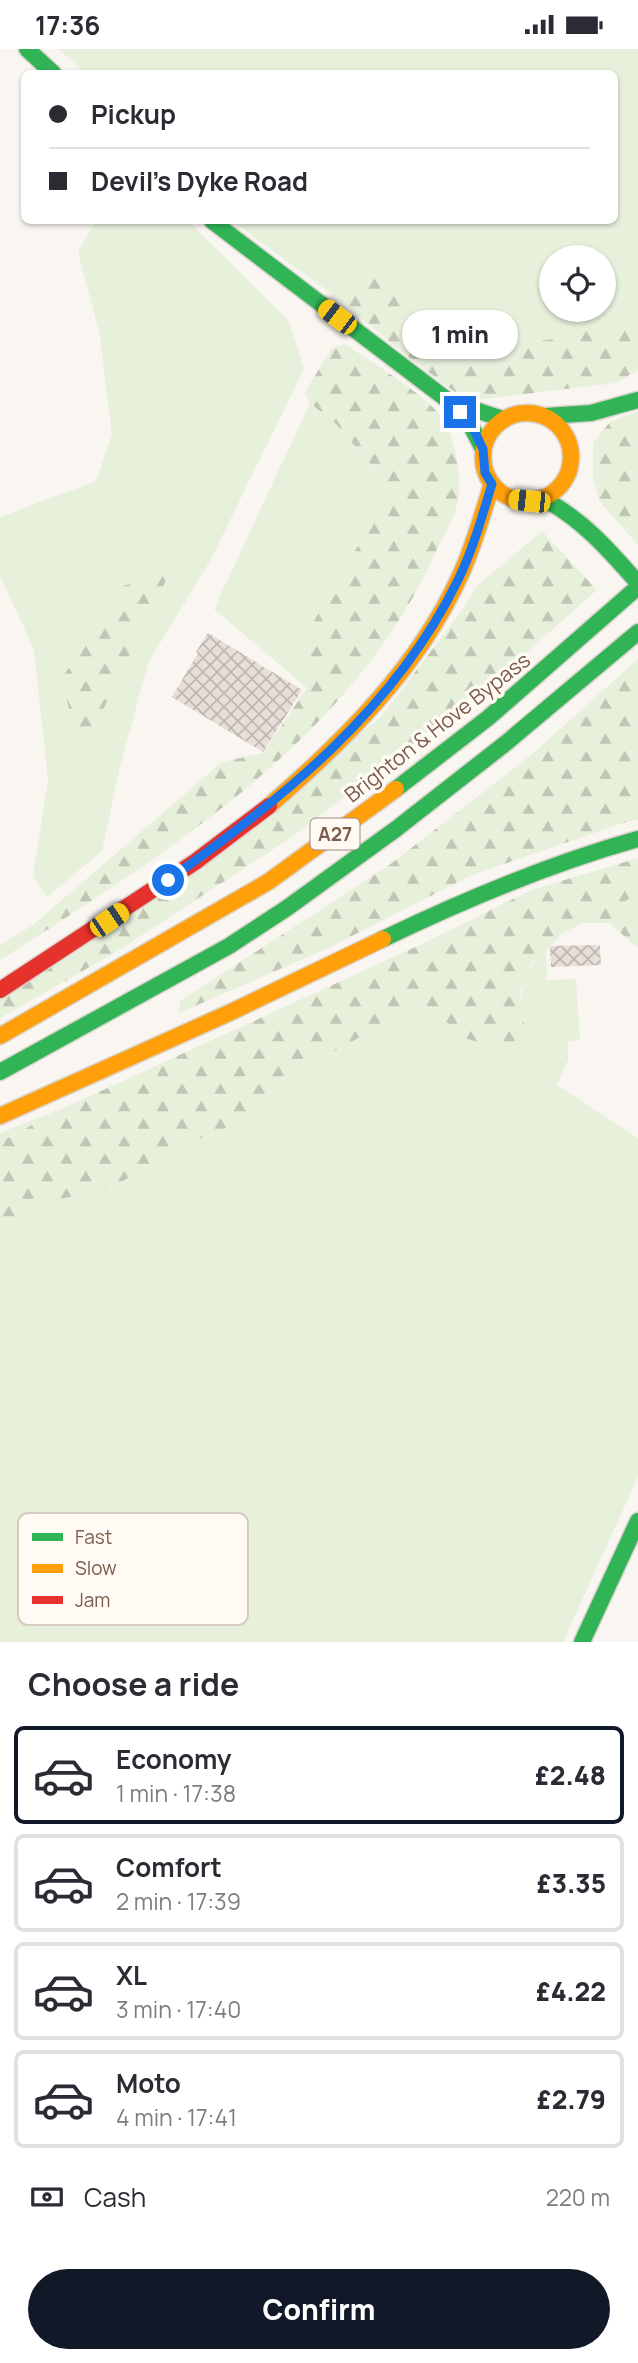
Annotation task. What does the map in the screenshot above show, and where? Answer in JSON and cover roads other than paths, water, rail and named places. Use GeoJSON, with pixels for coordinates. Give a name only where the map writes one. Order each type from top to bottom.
{"type":"FeatureCollection","features":[{"type":"Feature","properties":{"kind":"main road"},"geometry":{"type":"LineString","coordinates":[[27,49],[50,70]]}},
{"type":"Feature","properties":{"kind":"main road"},"geometry":{"type":"LineString","coordinates":[[215,224],[450,401],[470,422],[483,449],[485,473],[502,494],[515,500],[529,501],[572,490]]}},
{"type":"Feature","properties":{"kind":"main road"},"geometry":{"type":"LineString","coordinates":[[546,417],[591,413],[638,400]]}},
{"type":"Feature","properties":{"kind":"main road"},"geometry":{"type":"LineString","coordinates":[[450,401],[503,419]]}},
{"type":"Feature","properties":{"kind":"main road"},"geometry":{"type":"LineString","coordinates":[[483,449],[494,427],[516,413],[531,412],[558,425],[569,443],[572,490],[597,538]]}},
{"type":"Feature","properties":{"kind":"main road"},"geometry":{"type":"LineString","coordinates":[[0,991],[168,880],[248,823],[322,759],[356,725],[400,673],[436,620],[464,567],[492,484]]}},
{"type":"Feature","properties":{"kind":"main road"},"geometry":{"type":"LineString","coordinates":[[542,498],[560,506],[597,538],[638,585]]}},
{"type":"Feature","properties":{"kind":"main road","name":"Brighton & Hove Bypass"},"geometry":{"type":"LineString","coordinates":[[0,1036],[179,936],[268,882],[379,802],[488,717],[638,585]]}},
{"type":"Feature","properties":{"kind":"main road","name":"A27"},"geometry":{"type":"LineString","coordinates":[[0,1072],[229,946],[287,908],[396,829],[506,743],[638,632]]}},
{"type":"Feature","properties":{"kind":"main road"},"geometry":{"type":"LineString","coordinates":[[0,1116],[277,991],[468,898],[554,864],[638,839]]}},
{"type":"Feature","properties":{"kind":"main road"},"geometry":{"type":"LineString","coordinates":[[582,1642],[638,1521]]}}]}
